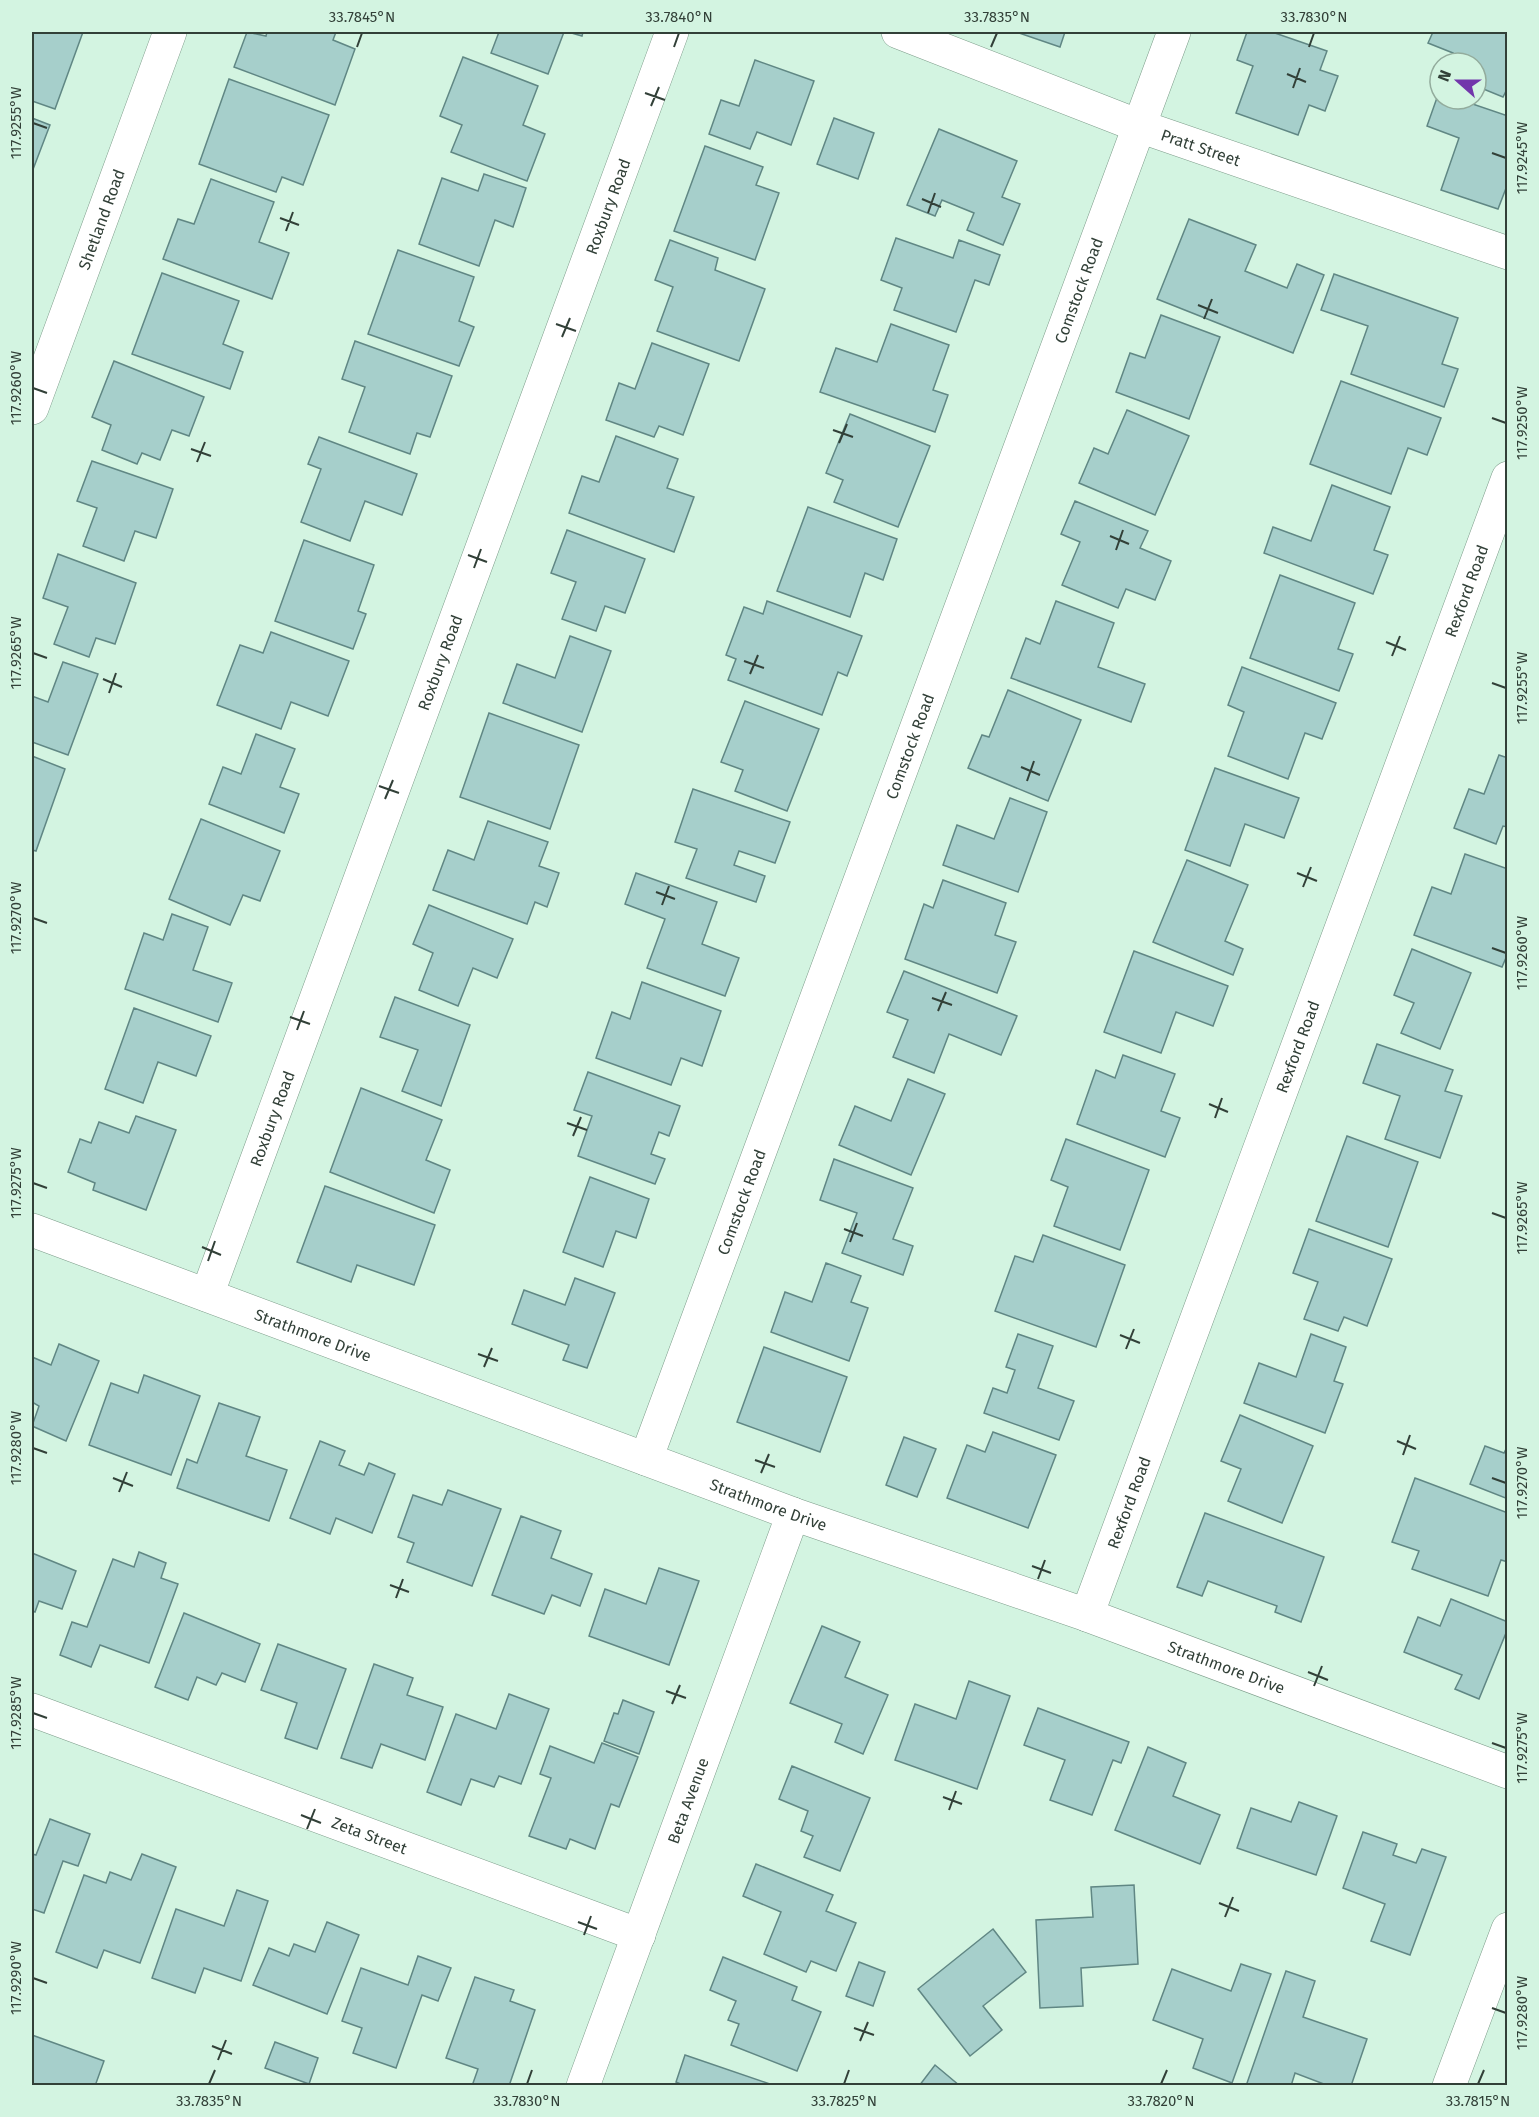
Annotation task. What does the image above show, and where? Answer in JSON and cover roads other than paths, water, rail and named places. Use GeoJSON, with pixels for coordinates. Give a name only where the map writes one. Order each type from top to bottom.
{"type":"FeatureCollection","features":[{"type":"Feature","properties":{"kind":"street","name":"Shetland Road"},"geometry":{"type":"LineString","coordinates":[[32,408],[170,32]]}},
{"type":"Feature","properties":{"kind":"street","name":"Roxbury Road"},"geometry":{"type":"LineString","coordinates":[[207,1295],[672,32]]}},
{"type":"Feature","properties":{"kind":"street","name":"Pratt Street"},"geometry":{"type":"LineString","coordinates":[[898,32],[1139,126],[1508,253]]}},
{"type":"Feature","properties":{"kind":"street","name":"Comstock Road"},"geometry":{"type":"LineString","coordinates":[[646,1460],[1174,32]]}},
{"type":"Feature","properties":{"kind":"street","name":"Rexford Road"},"geometry":{"type":"LineString","coordinates":[[1087,1615],[1508,478]]}},
{"type":"Feature","properties":{"kind":"street","name":"Strathmore Drive"},"geometry":{"type":"LineString","coordinates":[[32,1230],[646,1460],[794,1514],[1087,1615],[1508,1772]]}},
{"type":"Feature","properties":{"kind":"street","name":"Beta Avenue"},"geometry":{"type":"LineString","coordinates":[[583,2085],[794,1514]]}},
{"type":"Feature","properties":{"kind":"street","name":"Zeta Street"},"geometry":{"type":"LineString","coordinates":[[32,1710],[639,1935]]}},
{"type":"Feature","properties":{"kind":"street"},"geometry":{"type":"LineString","coordinates":[[1449,2085],[1508,1929]]}}]}
